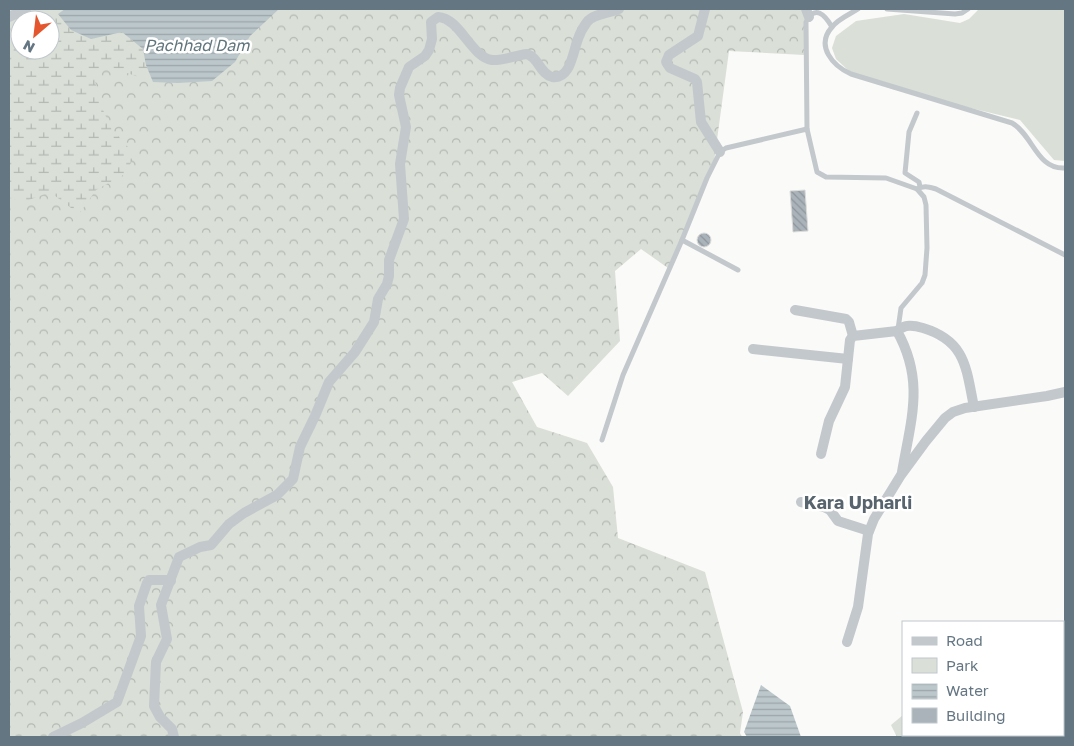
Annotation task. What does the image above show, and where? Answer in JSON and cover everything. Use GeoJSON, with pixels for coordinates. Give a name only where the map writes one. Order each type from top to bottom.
{"type":"FeatureCollection","features":[{"type":"Feature","properties":{"kind":"street"},"geometry":{"type":"LineString","coordinates":[[9,17],[26,9]]}},
{"type":"Feature","properties":{"kind":"street"},"geometry":{"type":"LineString","coordinates":[[174,737],[172,729],[156,712],[154,706],[156,662],[167,639],[161,605],[179,557],[200,547],[211,545],[229,524],[244,513],[277,495],[293,480],[300,447],[329,382],[355,352],[374,322],[378,299],[387,284],[389,276],[389,260],[404,219],[400,164],[406,126],[399,95],[400,88],[409,67],[425,56],[429,50],[432,39],[432,22],[435,18],[442,17],[448,20],[478,51],[489,59],[498,60],[527,54],[534,58],[546,74],[557,77],[565,73],[568,68],[578,39],[588,20],[619,9]]}},
{"type":"Feature","properties":{"kind":"street"},"geometry":{"type":"LineString","coordinates":[[704,9],[698,36],[669,55],[666,62],[670,68],[695,79],[697,82],[701,122],[720,152]]}},
{"type":"Feature","properties":{"kind":"street"},"geometry":{"type":"LineString","coordinates":[[795,310],[846,319],[854,336]]}},
{"type":"Feature","properties":{"kind":"street"},"geometry":{"type":"LineString","coordinates":[[821,454],[829,421],[846,387],[850,340],[854,336],[897,331],[911,326],[931,331],[951,342],[962,357],[974,407]]}},
{"type":"Feature","properties":{"kind":"street"},"geometry":{"type":"LineString","coordinates":[[897,331],[909,357],[914,386],[913,407],[901,475]]}},
{"type":"Feature","properties":{"kind":"street"},"geometry":{"type":"LineString","coordinates":[[753,349],[848,359]]}},
{"type":"Feature","properties":{"kind":"street"},"geometry":{"type":"LineString","coordinates":[[847,642],[858,607],[869,531],[874,519],[901,475],[945,418],[953,412],[974,407],[1065,392]]}},
{"type":"Feature","properties":{"kind":"street"},"geometry":{"type":"LineString","coordinates":[[801,502],[824,507],[830,510],[838,521],[869,531]]}},
{"type":"Feature","properties":{"kind":"street"},"geometry":{"type":"LineString","coordinates":[[54,737],[117,702],[141,636],[139,606],[147,583],[150,580],[171,581]]}},
{"type":"Feature","properties":{"kind":"lane"},"geometry":{"type":"LineString","coordinates":[[858,9],[832,27],[826,39],[826,50],[836,65],[843,70],[1012,123],[1020,129],[1048,165],[1065,168]]}},
{"type":"Feature","properties":{"kind":"lane"},"geometry":{"type":"LineString","coordinates":[[887,9],[955,14],[962,13],[968,9]]}},
{"type":"Feature","properties":{"kind":"lane"},"geometry":{"type":"LineString","coordinates":[[832,27],[823,14],[808,13],[806,22],[807,129],[816,172],[819,175],[826,177],[886,178],[918,188],[928,186],[1065,255]]}},
{"type":"Feature","properties":{"kind":"lane"},"geometry":{"type":"LineString","coordinates":[[897,331],[901,308],[922,283],[925,275],[927,248],[926,205],[924,197],[918,188],[917,181],[905,174],[909,133],[917,113]]}},
{"type":"Feature","properties":{"kind":"lane"},"geometry":{"type":"LineString","coordinates":[[602,440],[623,376],[707,178],[720,152],[739,144],[807,129]]}},
{"type":"Feature","properties":{"kind":"lane"},"geometry":{"type":"LineString","coordinates":[[682,240],[738,270]]}},
{"type":"Feature","properties":{"kind":"green space"},"geometry":{"type":"Polygon","coordinates":[[[9,9],[806,9],[804,55],[729,51],[714,162],[668,268],[641,249],[615,271],[620,341],[568,396],[542,373],[512,382],[537,427],[587,443],[613,487],[618,538],[705,572],[743,712],[740,733],[742,737],[9,737],[9,9]]]}},
{"type":"Feature","properties":{"kind":"green space"},"geometry":{"type":"Polygon","coordinates":[[[979,9],[1065,9],[1065,161],[1054,160],[1020,120],[892,89],[849,71],[836,59],[832,48],[836,36],[856,21],[904,14],[960,23],[969,19],[979,9]]]}},
{"type":"Feature","properties":{"kind":"green space"},"geometry":{"type":"Polygon","coordinates":[[[60,16],[71,30],[91,39],[122,32],[143,49],[146,65],[153,82],[107,66],[95,80],[99,101],[111,128],[135,155],[125,174],[96,190],[79,214],[50,192],[26,201],[9,198],[9,46],[10,60],[60,60],[60,16]]]}},
{"type":"Feature","properties":{"kind":"green space"},"geometry":{"type":"Polygon","coordinates":[[[1065,680],[1065,737],[897,737],[891,725],[902,716],[902,736],[1064,736],[1065,680]]]}},
{"type":"Feature","properties":{"kind":"water","name":"Pachhad Dam"},"geometry":{"type":"Polygon","coordinates":[[[65,9],[279,9],[250,36],[235,62],[212,81],[178,83],[153,82],[146,65],[143,49],[122,32],[91,39],[71,30],[60,16],[60,13],[65,9]]]}},
{"type":"Feature","properties":{"kind":"water"},"geometry":{"type":"Polygon","coordinates":[[[761,685],[790,706],[801,737],[747,737],[744,732],[761,685]]]}},
{"type":"Feature","properties":{"kind":"building"},"geometry":{"type":"Polygon","coordinates":[[[805,190],[808,231],[793,232],[790,191],[805,190]]]}},
{"type":"Feature","properties":{"kind":"building"},"geometry":{"type":"Polygon","coordinates":[[[704,233],[709,235],[711,240],[709,245],[704,247],[699,245],[697,240],[699,235],[704,233]]]}},
{"type":"Feature","properties":{"kind":"district","name":"Kara Upharli"},"geometry":{"type":"Point","coordinates":[858,502]}}]}
